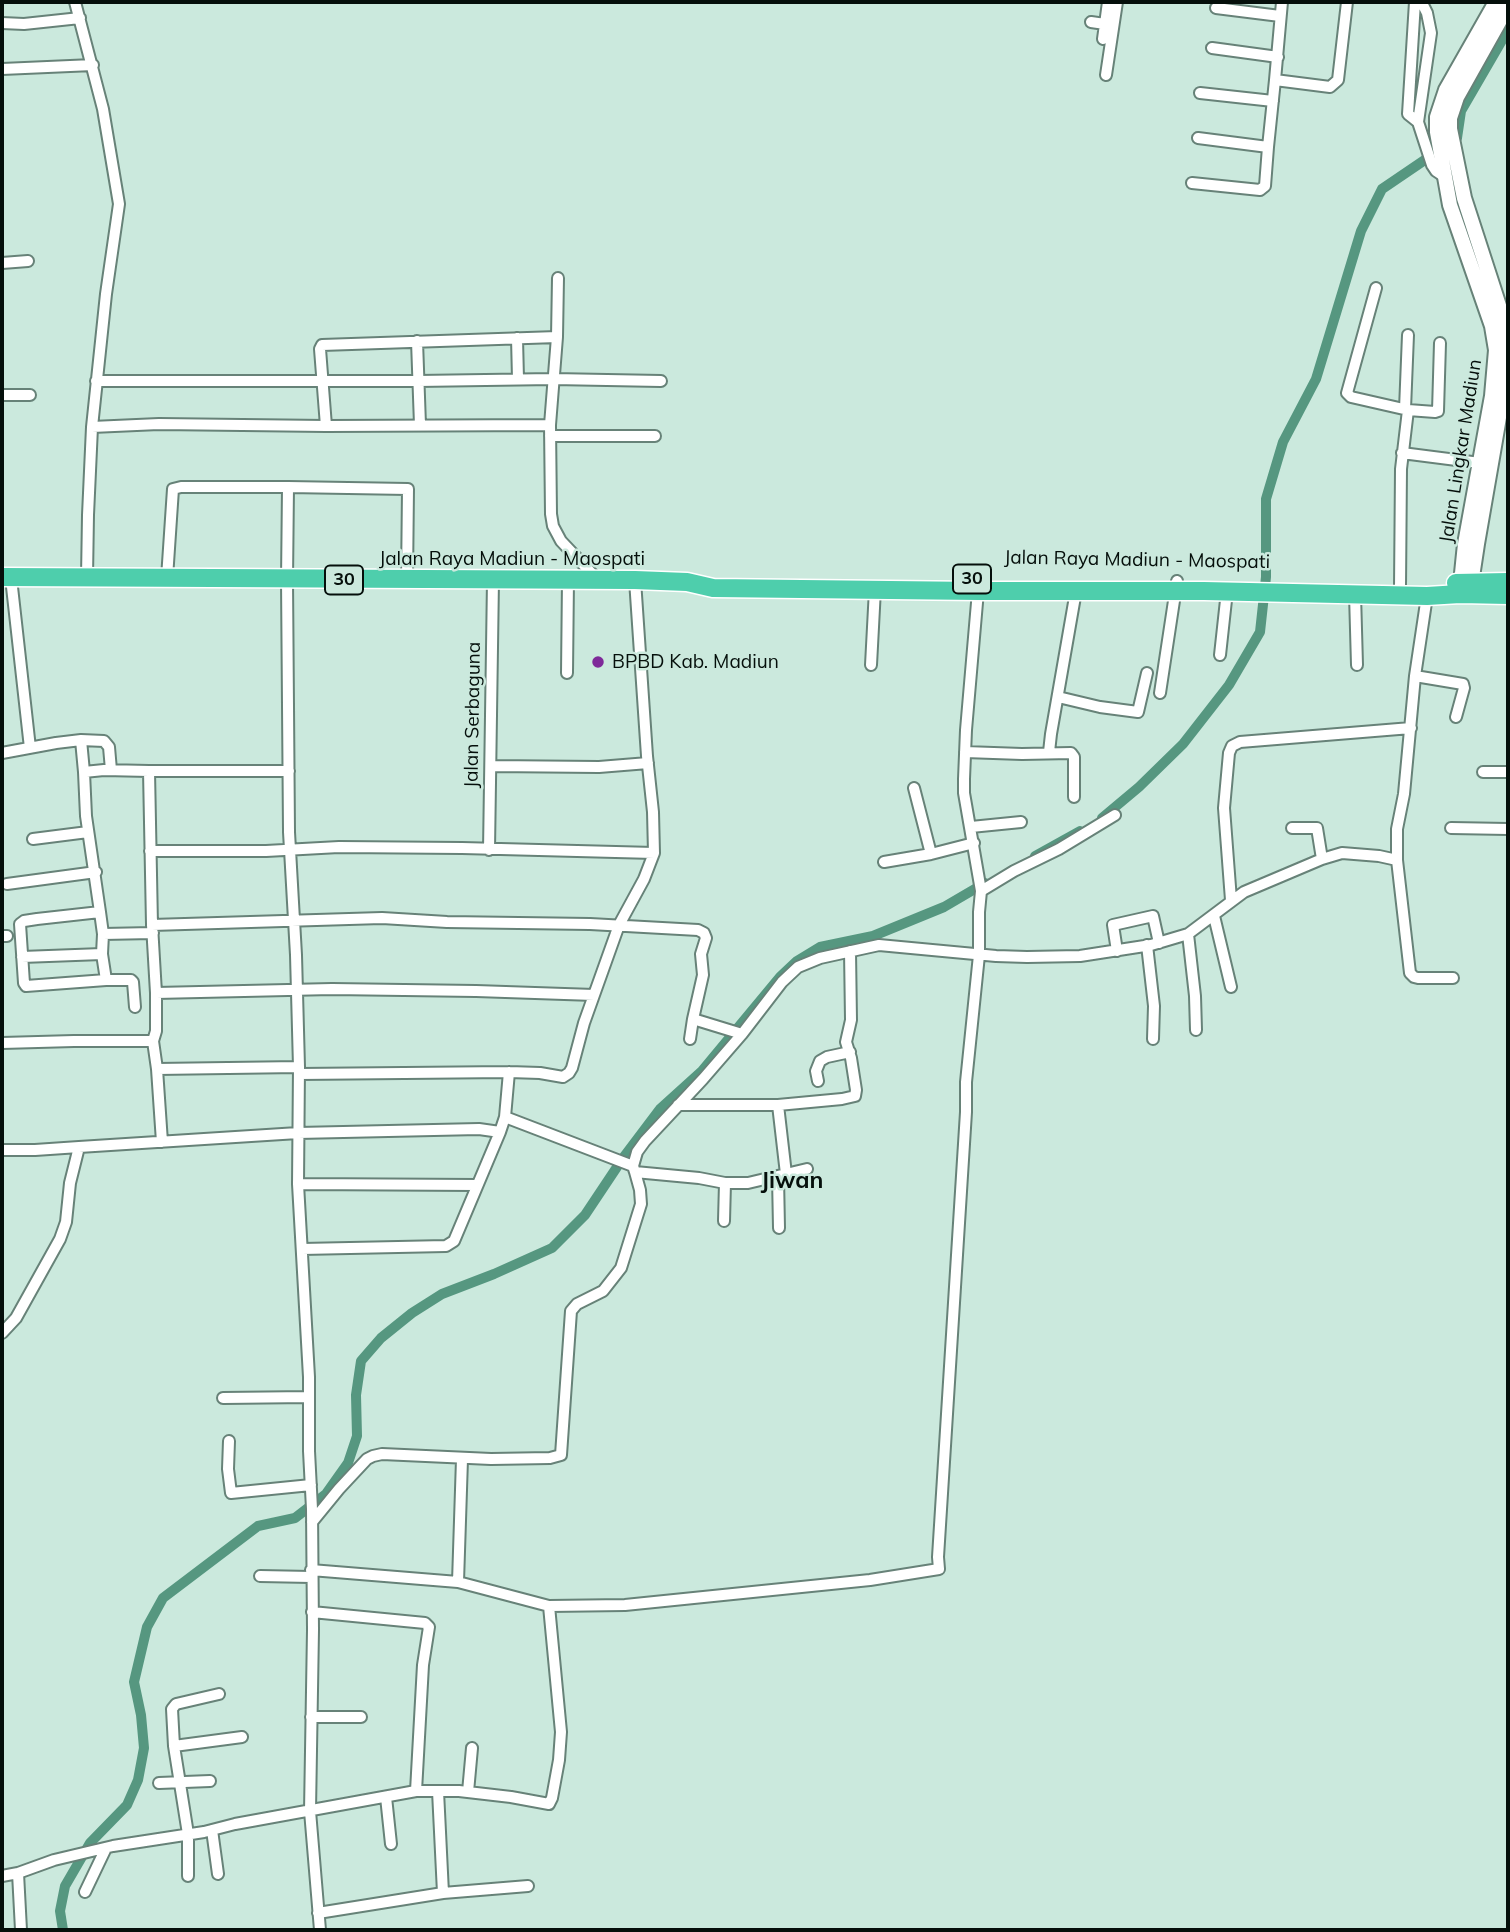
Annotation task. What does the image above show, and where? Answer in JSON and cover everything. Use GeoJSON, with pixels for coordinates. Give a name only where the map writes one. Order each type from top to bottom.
{"type":"FeatureCollection","features":[{"type":"Feature","properties":{"kind":"highway","name":"Jalan Raya Madiun - Maospati"},"geometry":{"type":"LineString","coordinates":[[6,578],[687,582],[713,576],[875,589],[1076,591],[1177,586],[1227,591],[1268,587],[1427,596],[1466,588]]}},
{"type":"Feature","properties":{"kind":"highway","name":"30"},"geometry":{"type":"LineString","coordinates":[[1466,588],[1508,582]]}},
{"type":"Feature","properties":{"kind":"highway","name":"Jalan Raya Madiun - Maospati"},"geometry":{"type":"LineString","coordinates":[[817,583],[1466,588]]}},
{"type":"Feature","properties":{"kind":"highway","name":"30"},"geometry":{"type":"LineString","coordinates":[[1466,588],[1508,595]]}},
{"type":"Feature","properties":{"kind":"main road","name":"Jalan Lingkar Madiun"},"geometry":{"type":"LineString","coordinates":[[1466,588],[1465,544],[1492,396],[1496,350],[1470,220],[1444,169],[1443,130],[1437,117],[1446,90],[1496,2]]}},
{"type":"Feature","properties":{"kind":"main road","name":"Jalan Lingkar Madiun"},"geometry":{"type":"LineString","coordinates":[[1443,130],[1508,6]]}},
{"type":"Feature","properties":{"kind":"main road","name":"Jalan Lingkar Madiun"},"geometry":{"type":"LineString","coordinates":[[1466,588],[1482,515],[1506,377],[1508,349],[1501,312],[1481,275]]}},
{"type":"Feature","properties":{"kind":"street"},"geometry":{"type":"LineString","coordinates":[[75,2],[103,109],[119,204],[92,427],[87,577]]}},
{"type":"Feature","properties":{"kind":"street"},"geometry":{"type":"LineString","coordinates":[[1103,39],[1108,2]]}},
{"type":"Feature","properties":{"kind":"street"},"geometry":{"type":"LineString","coordinates":[[1107,75],[1117,2]]}},
{"type":"Feature","properties":{"kind":"street"},"geometry":{"type":"LineString","coordinates":[[1192,183],[1260,190],[1265,186],[1282,2]]}},
{"type":"Feature","properties":{"kind":"street"},"geometry":{"type":"LineString","coordinates":[[1275,80],[1330,87],[1335,84],[1338,80],[1347,2]]}},
{"type":"Feature","properties":{"kind":"street"},"geometry":{"type":"LineString","coordinates":[[1418,122],[1408,114],[1416,2],[1423,5],[1427,13],[1431,33],[1418,122],[1427,150],[1444,169]]}},
{"type":"Feature","properties":{"kind":"street"},"geometry":{"type":"LineString","coordinates":[[1216,8],[1280,16]]}},
{"type":"Feature","properties":{"kind":"street"},"geometry":{"type":"LineString","coordinates":[[2,23],[24,24],[80,18]]}},
{"type":"Feature","properties":{"kind":"street"},"geometry":{"type":"LineString","coordinates":[[1091,22],[1105,24]]}},
{"type":"Feature","properties":{"kind":"street"},"geometry":{"type":"LineString","coordinates":[[1212,48],[1278,58]]}},
{"type":"Feature","properties":{"kind":"street"},"geometry":{"type":"LineString","coordinates":[[1412,63],[1426,64]]}},
{"type":"Feature","properties":{"kind":"street"},"geometry":{"type":"LineString","coordinates":[[2,69],[93,65]]}},
{"type":"Feature","properties":{"kind":"street"},"geometry":{"type":"LineString","coordinates":[[1200,93],[1273,101]]}},
{"type":"Feature","properties":{"kind":"street"},"geometry":{"type":"LineString","coordinates":[[1198,138],[1268,146]]}},
{"type":"Feature","properties":{"kind":"street"},"geometry":{"type":"LineString","coordinates":[[2,263],[28,261]]}},
{"type":"Feature","properties":{"kind":"street"},"geometry":{"type":"LineString","coordinates":[[558,278],[550,430],[553,527],[561,541],[598,580]]}},
{"type":"Feature","properties":{"kind":"street"},"geometry":{"type":"LineString","coordinates":[[1376,288],[1347,393],[1351,397],[1407,410],[1438,411],[1440,343]]}},
{"type":"Feature","properties":{"kind":"street"},"geometry":{"type":"LineString","coordinates":[[1400,587],[1400,488],[1407,410],[1408,335]]}},
{"type":"Feature","properties":{"kind":"street"},"geometry":{"type":"LineString","coordinates":[[326,426],[320,349],[322,345],[556,337]]}},
{"type":"Feature","properties":{"kind":"street"},"geometry":{"type":"LineString","coordinates":[[517,338],[518,379]]}},
{"type":"Feature","properties":{"kind":"street"},"geometry":{"type":"LineString","coordinates":[[417,341],[420,425]]}},
{"type":"Feature","properties":{"kind":"street"},"geometry":{"type":"LineString","coordinates":[[96,381],[661,381]]}},
{"type":"Feature","properties":{"kind":"street"},"geometry":{"type":"LineString","coordinates":[[2,396],[30,395]]}},
{"type":"Feature","properties":{"kind":"street"},"geometry":{"type":"LineString","coordinates":[[92,427],[159,424],[420,425],[655,436]]}},
{"type":"Feature","properties":{"kind":"street"},"geometry":{"type":"LineString","coordinates":[[1402,453],[1480,463]]}},
{"type":"Feature","properties":{"kind":"street"},"geometry":{"type":"LineString","coordinates":[[288,487],[289,771],[299,1070],[298,1184],[312,1509],[310,1811],[320,1930]]}},
{"type":"Feature","properties":{"kind":"street"},"geometry":{"type":"LineString","coordinates":[[167,578],[173,489],[288,487],[408,489],[407,580]]}},
{"type":"Feature","properties":{"kind":"street"},"geometry":{"type":"LineString","coordinates":[[6,578],[30,748]]}},
{"type":"Feature","properties":{"kind":"street","name":"Jalan Serbaguna"},"geometry":{"type":"LineString","coordinates":[[489,850],[493,580]]}},
{"type":"Feature","properties":{"kind":"street"},"geometry":{"type":"LineString","coordinates":[[567,673],[568,580]]}},
{"type":"Feature","properties":{"kind":"street"},"geometry":{"type":"LineString","coordinates":[[157,1069],[509,1072],[563,1077],[569,1073],[619,925],[644,879],[654,853],[635,580]]}},
{"type":"Feature","properties":{"kind":"street"},"geometry":{"type":"LineString","coordinates":[[1160,693],[1177,586]]}},
{"type":"Feature","properties":{"kind":"street"},"geometry":{"type":"LineString","coordinates":[[871,665],[875,589]]}},
{"type":"Feature","properties":{"kind":"street"},"geometry":{"type":"LineString","coordinates":[[260,1576],[311,1574],[457,1582],[549,1606],[625,1605],[870,1580],[939,1569],[966,1082],[979,955],[981,889],[964,793],[978,591]]}},
{"type":"Feature","properties":{"kind":"street"},"geometry":{"type":"LineString","coordinates":[[1049,752],[1076,591]]}},
{"type":"Feature","properties":{"kind":"street"},"geometry":{"type":"LineString","coordinates":[[1220,655],[1227,591]]}},
{"type":"Feature","properties":{"kind":"street"},"geometry":{"type":"LineString","coordinates":[[1355,594],[1357,665]]}},
{"type":"Feature","properties":{"kind":"street"},"geometry":{"type":"LineString","coordinates":[[1427,596],[1415,676],[1404,794],[1397,829],[1396,860],[1410,973],[1418,978],[1453,978]]}},
{"type":"Feature","properties":{"kind":"street"},"geometry":{"type":"LineString","coordinates":[[1058,697],[1139,712],[1147,673]]}},
{"type":"Feature","properties":{"kind":"street"},"geometry":{"type":"LineString","coordinates":[[1415,676],[1463,684],[1455,717]]}},
{"type":"Feature","properties":{"kind":"street"},"geometry":{"type":"LineString","coordinates":[[1231,900],[1224,808],[1229,753],[1233,746],[1240,742],[1275,738],[1411,728]]}},
{"type":"Feature","properties":{"kind":"street"},"geometry":{"type":"LineString","coordinates":[[81,740],[88,832],[96,872],[106,980]]}},
{"type":"Feature","properties":{"kind":"street"},"geometry":{"type":"LineString","coordinates":[[2,753],[81,740],[104,741],[108,744],[111,770]]}},
{"type":"Feature","properties":{"kind":"street"},"geometry":{"type":"LineString","coordinates":[[965,752],[1071,753],[1074,797]]}},
{"type":"Feature","properties":{"kind":"street"},"geometry":{"type":"LineString","coordinates":[[491,766],[599,767],[648,763]]}},
{"type":"Feature","properties":{"kind":"street"},"geometry":{"type":"LineString","coordinates":[[149,771],[156,993],[156,1031],[153,1041],[162,1142]]}},
{"type":"Feature","properties":{"kind":"street"},"geometry":{"type":"LineString","coordinates":[[84,772],[289,771]]}},
{"type":"Feature","properties":{"kind":"street"},"geometry":{"type":"LineString","coordinates":[[1483,772],[1508,772]]}},
{"type":"Feature","properties":{"kind":"street"},"geometry":{"type":"LineString","coordinates":[[914,789],[931,854]]}},
{"type":"Feature","properties":{"kind":"street"},"geometry":{"type":"LineString","coordinates":[[981,889],[1059,849],[1115,815]]}},
{"type":"Feature","properties":{"kind":"street"},"geometry":{"type":"LineString","coordinates":[[971,827],[1021,822]]}},
{"type":"Feature","properties":{"kind":"street"},"geometry":{"type":"LineString","coordinates":[[1292,828],[1317,828],[1322,859]]}},
{"type":"Feature","properties":{"kind":"street"},"geometry":{"type":"LineString","coordinates":[[1451,828],[1508,829]]}},
{"type":"Feature","properties":{"kind":"street"},"geometry":{"type":"LineString","coordinates":[[33,839],[88,832]]}},
{"type":"Feature","properties":{"kind":"street"},"geometry":{"type":"LineString","coordinates":[[884,862],[974,843]]}},
{"type":"Feature","properties":{"kind":"street"},"geometry":{"type":"LineString","coordinates":[[150,851],[461,848],[654,853]]}},
{"type":"Feature","properties":{"kind":"street"},"geometry":{"type":"LineString","coordinates":[[312,1522],[339,1489],[373,1456],[382,1454],[462,1459],[550,1458],[561,1455],[571,1311],[577,1304],[603,1292],[621,1268],[641,1204],[634,1169],[637,1152],[645,1140],[703,1079],[782,982],[798,967],[820,958],[872,945],[1027,957],[1080,956],[1117,951],[1188,934],[1231,900],[1259,885],[1322,859],[1342,853],[1396,860]]}},
{"type":"Feature","properties":{"kind":"street"},"geometry":{"type":"LineString","coordinates":[[7,884],[96,872]]}},
{"type":"Feature","properties":{"kind":"street"},"geometry":{"type":"LineString","coordinates":[[100,912],[22,922],[24,984],[131,980],[135,1007]]}},
{"type":"Feature","properties":{"kind":"street"},"geometry":{"type":"LineString","coordinates":[[1117,951],[1113,925],[1153,916],[1153,1039]]}},
{"type":"Feature","properties":{"kind":"street"},"geometry":{"type":"LineString","coordinates":[[1214,916],[1231,987]]}},
{"type":"Feature","properties":{"kind":"street"},"geometry":{"type":"LineString","coordinates":[[103,934],[293,920],[382,918],[698,930],[704,933],[706,939],[701,954],[703,975],[691,1039]]}},
{"type":"Feature","properties":{"kind":"street"},"geometry":{"type":"LineString","coordinates":[[1188,934],[1196,1030]]}},
{"type":"Feature","properties":{"kind":"street"},"geometry":{"type":"LineString","coordinates":[[677,1105],[778,1105],[855,1096],[850,1052],[846,1042],[850,1020],[850,951]]}},
{"type":"Feature","properties":{"kind":"street"},"geometry":{"type":"LineString","coordinates":[[22,957],[102,954]]}},
{"type":"Feature","properties":{"kind":"street"},"geometry":{"type":"LineString","coordinates":[[156,993],[332,989],[594,995]]}},
{"type":"Feature","properties":{"kind":"street"},"geometry":{"type":"LineString","coordinates":[[693,1019],[741,1034]]}},
{"type":"Feature","properties":{"kind":"street"},"geometry":{"type":"LineString","coordinates":[[2,1043],[153,1041]]}},
{"type":"Feature","properties":{"kind":"street"},"geometry":{"type":"LineString","coordinates":[[818,1081],[816,1072],[820,1061],[850,1052]]}},
{"type":"Feature","properties":{"kind":"street"},"geometry":{"type":"LineString","coordinates":[[302,1249],[446,1246],[454,1241],[505,1117],[509,1072]]}},
{"type":"Feature","properties":{"kind":"street"},"geometry":{"type":"LineString","coordinates":[[778,1105],[782,1176],[779,1228]]}},
{"type":"Feature","properties":{"kind":"street"},"geometry":{"type":"LineString","coordinates":[[505,1117],[634,1169],[725,1183],[748,1183],[807,1169]]}},
{"type":"Feature","properties":{"kind":"street"},"geometry":{"type":"LineString","coordinates":[[2,1150],[298,1133],[479,1129],[500,1132]]}},
{"type":"Feature","properties":{"kind":"street"},"geometry":{"type":"LineString","coordinates":[[2,1333],[16,1318],[60,1239],[66,1222],[70,1183],[79,1147]]}},
{"type":"Feature","properties":{"kind":"street"},"geometry":{"type":"LineString","coordinates":[[724,1221],[725,1183]]}},
{"type":"Feature","properties":{"kind":"street"},"geometry":{"type":"LineString","coordinates":[[298,1184],[477,1185]]}},
{"type":"Feature","properties":{"kind":"street"},"geometry":{"type":"LineString","coordinates":[[223,1398],[309,1397]]}},
{"type":"Feature","properties":{"kind":"street"},"geometry":{"type":"LineString","coordinates":[[229,1441],[231,1493],[311,1488]]}},
{"type":"Feature","properties":{"kind":"street"},"geometry":{"type":"LineString","coordinates":[[457,1582],[462,1459]]}},
{"type":"Feature","properties":{"kind":"street"},"geometry":{"type":"LineString","coordinates":[[2,1876],[106,1848],[416,1791],[468,1792],[548,1804],[552,1798],[559,1760],[561,1732],[549,1606]]}},
{"type":"Feature","properties":{"kind":"street"},"geometry":{"type":"LineString","coordinates":[[312,1612],[425,1623],[429,1627],[423,1665],[416,1791]]}},
{"type":"Feature","properties":{"kind":"street"},"geometry":{"type":"LineString","coordinates":[[188,1876],[188,1834],[174,1746],[173,1709],[174,1704],[219,1695]]}},
{"type":"Feature","properties":{"kind":"street"},"geometry":{"type":"LineString","coordinates":[[311,1717],[361,1717]]}},
{"type":"Feature","properties":{"kind":"street"},"geometry":{"type":"LineString","coordinates":[[174,1746],[243,1737]]}},
{"type":"Feature","properties":{"kind":"street"},"geometry":{"type":"LineString","coordinates":[[468,1792],[472,1748]]}},
{"type":"Feature","properties":{"kind":"street"},"geometry":{"type":"LineString","coordinates":[[159,1783],[210,1781]]}},
{"type":"Feature","properties":{"kind":"street"},"geometry":{"type":"LineString","coordinates":[[438,1791],[443,1893]]}},
{"type":"Feature","properties":{"kind":"street"},"geometry":{"type":"LineString","coordinates":[[386,1797],[391,1844]]}},
{"type":"Feature","properties":{"kind":"street"},"geometry":{"type":"LineString","coordinates":[[212,1829],[218,1874]]}},
{"type":"Feature","properties":{"kind":"street"},"geometry":{"type":"LineString","coordinates":[[85,1892],[106,1848]]}},
{"type":"Feature","properties":{"kind":"street"},"geometry":{"type":"LineString","coordinates":[[18,1873],[21,1930]]}},
{"type":"Feature","properties":{"kind":"street"},"geometry":{"type":"LineString","coordinates":[[318,1913],[443,1893],[528,1886]]}},
{"type":"Feature","properties":{"kind":"waterway"},"geometry":{"type":"LineString","coordinates":[[1451,143],[1457,138],[1461,111],[1508,30]]}},
{"type":"Feature","properties":{"kind":"waterway"},"geometry":{"type":"LineString","coordinates":[[1102,818],[1183,744],[1229,685],[1260,632],[1266,577],[1266,499],[1283,442],[1316,379],[1361,231],[1382,189],[1435,153]]}},
{"type":"Feature","properties":{"kind":"waterway"},"geometry":{"type":"LineString","coordinates":[[1035,856],[1080,831]]}},
{"type":"Feature","properties":{"kind":"waterway"},"geometry":{"type":"LineString","coordinates":[[623,1158],[660,1109],[702,1071],[780,977],[797,961],[820,947],[873,936],[944,907],[985,883]]}},
{"type":"Feature","properties":{"kind":"waterway"},"geometry":{"type":"LineString","coordinates":[[63,1930],[60,1911],[65,1886],[90,1843],[127,1805],[138,1780],[144,1748],[134,1682],[147,1627],[163,1598],[258,1526],[295,1518],[326,1494],[348,1463],[357,1436],[356,1395],[361,1361],[381,1338],[412,1313],[442,1294],[552,1248],[585,1215],[617,1167]]}},
{"type":"Feature","properties":{"kind":"place","name":"BPBD Kab. Madiun"},"geometry":{"type":"Point","coordinates":[598,662]}},
{"type":"Feature","properties":{"kind":"district","name":"Jiwan"},"geometry":{"type":"Point","coordinates":[792,1181]}}]}
